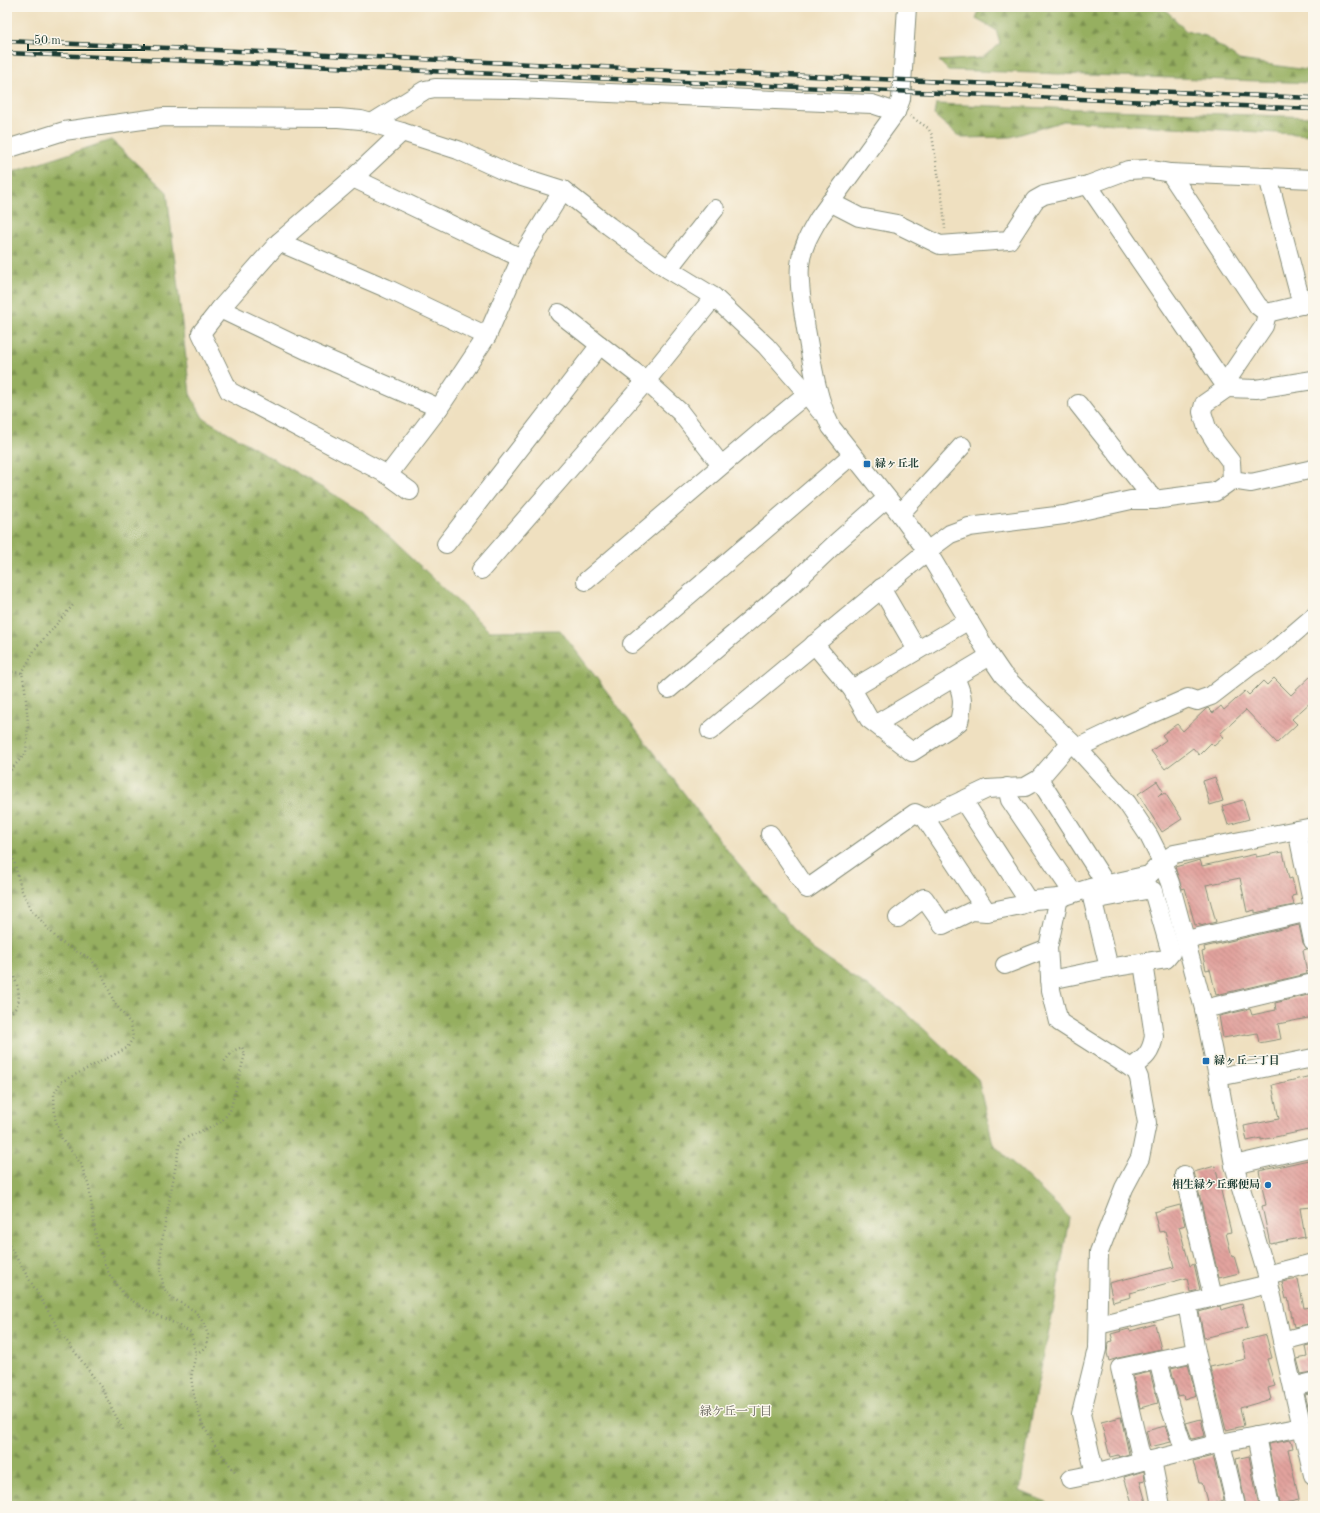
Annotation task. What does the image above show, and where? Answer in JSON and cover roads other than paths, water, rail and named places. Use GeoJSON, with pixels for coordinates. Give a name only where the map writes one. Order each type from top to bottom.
{"type":"FeatureCollection","features":[{"type":"Feature","properties":{"kind":"street"},"geometry":{"type":"LineString","coordinates":[[907,7],[901,99],[896,112],[830,202],[808,236],[803,250],[800,265],[800,282],[812,389],[831,427],[900,514],[926,550],[990,656],[1003,674],[1018,691],[1074,745],[1127,802],[1149,836],[1162,862],[1170,883],[1204,1009],[1234,1165],[1268,1280],[1313,1475]]}},
{"type":"Feature","properties":{"kind":"street"},"geometry":{"type":"LineString","coordinates":[[372,123],[426,90],[435,88],[515,89],[872,104],[896,112]]}},
{"type":"Feature","properties":{"kind":"street"},"geometry":{"type":"LineString","coordinates":[[7,149],[64,131],[164,117],[338,118],[361,120],[372,123],[458,150],[506,172],[563,190],[668,269],[714,297],[812,389]]}},
{"type":"Feature","properties":{"kind":"street"},"geometry":{"type":"LineString","coordinates":[[402,132],[353,178],[280,242],[220,309],[201,333],[229,391],[388,475],[410,491]]}},
{"type":"Feature","properties":{"kind":"street"},"geometry":{"type":"LineString","coordinates":[[830,202],[859,217],[898,224],[940,245],[1009,240],[1036,200],[1044,195],[1088,185],[1128,170],[1147,169],[1170,172],[1313,179]]}},
{"type":"Feature","properties":{"kind":"street"},"geometry":{"type":"LineString","coordinates":[[1170,172],[1258,306],[1267,313]]}},
{"type":"Feature","properties":{"kind":"street"},"geometry":{"type":"LineString","coordinates":[[1267,313],[1307,304],[1268,177]]}},
{"type":"Feature","properties":{"kind":"street"},"geometry":{"type":"LineString","coordinates":[[353,178],[521,258]]}},
{"type":"Feature","properties":{"kind":"street"},"geometry":{"type":"LineString","coordinates":[[1088,185],[1226,388]]}},
{"type":"Feature","properties":{"kind":"street"},"geometry":{"type":"LineString","coordinates":[[388,475],[439,408],[487,336],[521,258],[563,190]]}},
{"type":"Feature","properties":{"kind":"street"},"geometry":{"type":"LineString","coordinates":[[668,269],[715,209]]}},
{"type":"Feature","properties":{"kind":"street"},"geometry":{"type":"LineString","coordinates":[[280,242],[386,288],[487,336]]}},
{"type":"Feature","properties":{"kind":"street"},"geometry":{"type":"LineString","coordinates":[[481,570],[646,381],[714,297]]}},
{"type":"Feature","properties":{"kind":"street"},"geometry":{"type":"LineString","coordinates":[[220,309],[308,351],[439,408]]}},
{"type":"Feature","properties":{"kind":"street"},"geometry":{"type":"LineString","coordinates":[[559,313],[646,381],[680,412],[721,465]]}},
{"type":"Feature","properties":{"kind":"street"},"geometry":{"type":"LineString","coordinates":[[1226,388],[1228,379],[1264,326],[1267,313]]}},
{"type":"Feature","properties":{"kind":"street"},"geometry":{"type":"LineString","coordinates":[[446,544],[600,345]]}},
{"type":"Feature","properties":{"kind":"street"},"geometry":{"type":"LineString","coordinates":[[1232,480],[1231,462],[1215,442],[1207,428],[1202,412],[1204,404],[1226,388],[1256,389],[1313,380]]}},
{"type":"Feature","properties":{"kind":"street"},"geometry":{"type":"LineString","coordinates":[[586,581],[812,389]]}},
{"type":"Feature","properties":{"kind":"street"},"geometry":{"type":"LineString","coordinates":[[1078,404],[1154,500]]}},
{"type":"Feature","properties":{"kind":"street"},"geometry":{"type":"LineString","coordinates":[[900,514],[962,446]]}},
{"type":"Feature","properties":{"kind":"street"},"geometry":{"type":"LineString","coordinates":[[632,644],[852,455]]}},
{"type":"Feature","properties":{"kind":"street"},"geometry":{"type":"LineString","coordinates":[[710,731],[926,550],[950,534],[969,527],[1064,515],[1131,500],[1154,500],[1216,492],[1232,480],[1250,483],[1313,469]]}},
{"type":"Feature","properties":{"kind":"street"},"geometry":{"type":"LineString","coordinates":[[669,689],[794,583],[838,541],[887,498]]}},
{"type":"Feature","properties":{"kind":"street"},"geometry":{"type":"LineString","coordinates":[[881,588],[918,650]]}},
{"type":"Feature","properties":{"kind":"street"},"geometry":{"type":"LineString","coordinates":[[925,818],[987,788],[1024,786],[1039,779],[1074,745],[1117,729],[1188,698],[1197,702],[1211,696],[1250,666],[1270,654],[1313,617]]}},
{"type":"Feature","properties":{"kind":"street"},"geometry":{"type":"LineString","coordinates":[[852,689],[969,620]]}},
{"type":"Feature","properties":{"kind":"street"},"geometry":{"type":"LineString","coordinates":[[814,644],[852,689],[869,719],[912,752],[959,722],[963,705],[959,685],[955,678]]}},
{"type":"Feature","properties":{"kind":"street"},"geometry":{"type":"LineString","coordinates":[[876,724],[990,656]]}},
{"type":"Feature","properties":{"kind":"street"},"geometry":{"type":"LineString","coordinates":[[1039,779],[1091,891],[1109,968]]}},
{"type":"Feature","properties":{"kind":"street"},"geometry":{"type":"LineString","coordinates":[[1006,787],[1010,800],[1071,890],[1153,891],[1171,953],[1166,959],[1109,968],[1050,980]]}},
{"type":"Feature","properties":{"kind":"street"},"geometry":{"type":"LineString","coordinates":[[963,800],[1029,902]]}},
{"type":"Feature","properties":{"kind":"street"},"geometry":{"type":"LineString","coordinates":[[770,834],[807,889],[915,814],[925,818],[987,912]]}},
{"type":"Feature","properties":{"kind":"street"},"geometry":{"type":"LineString","coordinates":[[898,918],[924,898],[943,924],[972,911],[987,912],[1029,902],[1059,898],[1149,875],[1162,862],[1174,854],[1305,829],[1313,941]]}},
{"type":"Feature","properties":{"kind":"street"},"geometry":{"type":"LineString","coordinates":[[1059,898],[1048,948],[1051,990],[1059,1022],[1136,1071],[1139,1078],[1147,1123],[1140,1158],[1124,1188],[1098,1252],[1097,1349],[1081,1414],[1095,1474]]}},
{"type":"Feature","properties":{"kind":"street"},"geometry":{"type":"LineString","coordinates":[[1186,940],[1311,910]]}},
{"type":"Feature","properties":{"kind":"street"},"geometry":{"type":"LineString","coordinates":[[1005,965],[1048,948]]}},
{"type":"Feature","properties":{"kind":"street"},"geometry":{"type":"LineString","coordinates":[[1132,1068],[1148,1055],[1153,1046],[1154,1036],[1143,963]]}},
{"type":"Feature","properties":{"kind":"street"},"geometry":{"type":"LineString","coordinates":[[1204,1009],[1313,983]]}},
{"type":"Feature","properties":{"kind":"street"},"geometry":{"type":"LineString","coordinates":[[1218,1077],[1313,1058]]}},
{"type":"Feature","properties":{"kind":"street"},"geometry":{"type":"LineString","coordinates":[[1234,1165],[1313,1147]]}},
{"type":"Feature","properties":{"kind":"street"},"geometry":{"type":"LineString","coordinates":[[1184,1176],[1213,1297]]}},
{"type":"Feature","properties":{"kind":"street"},"geometry":{"type":"LineString","coordinates":[[1098,1325],[1213,1297],[1268,1280],[1313,1263]]}},
{"type":"Feature","properties":{"kind":"street"},"geometry":{"type":"LineString","coordinates":[[1187,1304],[1196,1352],[1236,1506]]}},
{"type":"Feature","properties":{"kind":"street"},"geometry":{"type":"LineString","coordinates":[[1282,1341],[1313,1334]]}},
{"type":"Feature","properties":{"kind":"street"},"geometry":{"type":"LineString","coordinates":[[1161,1506],[1120,1368],[1196,1352]]}},
{"type":"Feature","properties":{"kind":"street"},"geometry":{"type":"LineString","coordinates":[[1158,1360],[1170,1407],[1185,1452]]}},
{"type":"Feature","properties":{"kind":"street"},"geometry":{"type":"LineString","coordinates":[[1293,1387],[1313,1382]]}},
{"type":"Feature","properties":{"kind":"street"},"geometry":{"type":"LineString","coordinates":[[1070,1479],[1220,1443],[1302,1427]]}},
{"type":"Feature","properties":{"kind":"street"},"geometry":{"type":"LineString","coordinates":[[1256,1436],[1270,1506]]}},
{"type":"Feature","properties":{"kind":"railway"},"geometry":{"type":"LineString","coordinates":[[7,41],[1313,98]]}},
{"type":"Feature","properties":{"kind":"railway"},"geometry":{"type":"LineString","coordinates":[[7,53],[1313,109]]}},
{"type":"Feature","properties":{"kind":"place","name":"緑ヶ丘北"},"geometry":{"type":"Point","coordinates":[867,464]}},
{"type":"Feature","properties":{"kind":"place","name":"緑ヶ丘二丁目"},"geometry":{"type":"Point","coordinates":[1206,1061]}},
{"type":"Feature","properties":{"kind":"place","name":"相生緑ケ丘郵便局"},"geometry":{"type":"Point","coordinates":[1268,1185]}},
{"type":"Feature","properties":{"kind":"district","name":"緑ケ丘一丁目"},"geometry":{"type":"Point","coordinates":[736,1412]}}]}
